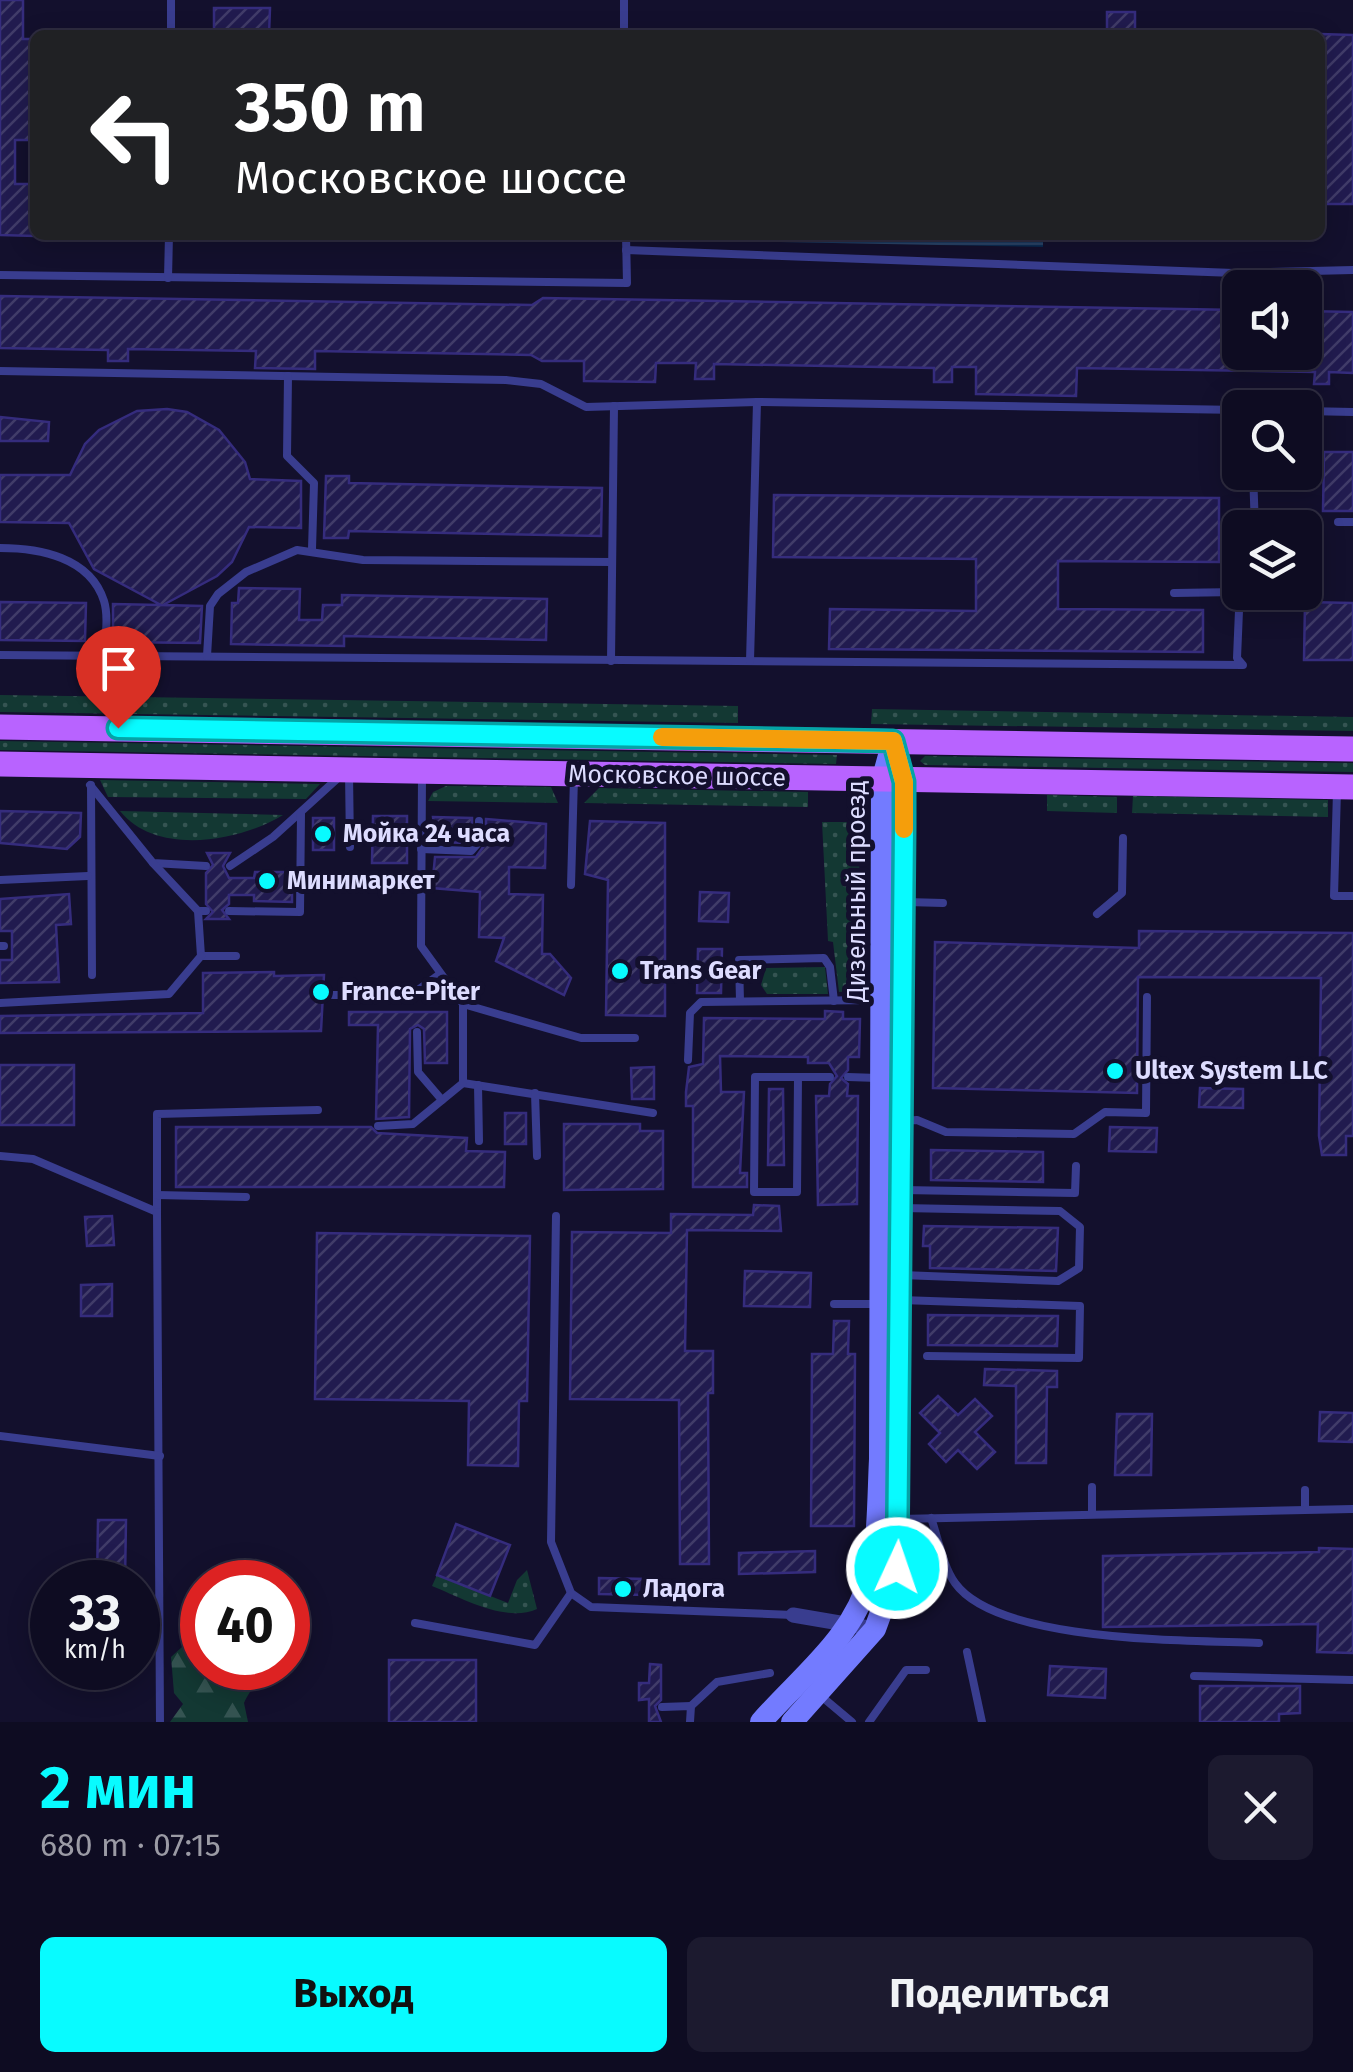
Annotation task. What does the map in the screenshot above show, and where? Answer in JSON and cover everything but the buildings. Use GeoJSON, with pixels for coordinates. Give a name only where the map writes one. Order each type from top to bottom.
{"type":"FeatureCollection","features":[{"type":"Feature","properties":{"kind":"main road","name":"Московское шоссе"},"geometry":{"type":"LineString","coordinates":[[0,727],[1353,749]]}},
{"type":"Feature","properties":{"kind":"main road","name":"Московское шоссе"},"geometry":{"type":"LineString","coordinates":[[0,764],[83,775],[349,769],[893,782],[1345,787]]}},
{"type":"Feature","properties":{"kind":"street","name":"Дизельный проезд"},"geometry":{"type":"LineString","coordinates":[[792,1722],[875,1629],[894,1584],[899,1519],[882,1078],[893,741]]}},
{"type":"Feature","properties":{"kind":"street","name":"Дизельный проезд"},"geometry":{"type":"LineString","coordinates":[[761,1722],[849,1624],[867,1587],[875,1544],[889,1302],[897,1275],[903,902],[893,782]]}},
{"type":"Feature","properties":{"kind":"street"},"geometry":{"type":"LineString","coordinates":[[793,1616],[875,1629]]}},
{"type":"Feature","properties":{"kind":"lane"},"geometry":{"type":"LineString","coordinates":[[171,0],[171,30]]}},
{"type":"Feature","properties":{"kind":"lane"},"geometry":{"type":"LineString","coordinates":[[624,0],[624,30]]}},
{"type":"Feature","properties":{"kind":"lane"},"geometry":{"type":"LineString","coordinates":[[168,278],[169,240]]}},
{"type":"Feature","properties":{"kind":"lane"},"geometry":{"type":"LineString","coordinates":[[0,275],[627,283],[626,240]]}},
{"type":"Feature","properties":{"kind":"lane"},"geometry":{"type":"LineString","coordinates":[[626,250],[1214,272],[1353,270]]}},
{"type":"Feature","properties":{"kind":"lane"},"geometry":{"type":"LineString","coordinates":[[0,371],[506,380],[541,384],[586,407],[757,402],[1222,410]]}},
{"type":"Feature","properties":{"kind":"lane"},"geometry":{"type":"LineString","coordinates":[[288,376],[288,456],[314,482],[312,549]]}},
{"type":"Feature","properties":{"kind":"lane"},"geometry":{"type":"LineString","coordinates":[[750,661],[757,402]]}},
{"type":"Feature","properties":{"kind":"lane"},"geometry":{"type":"LineString","coordinates":[[611,661],[614,406]]}},
{"type":"Feature","properties":{"kind":"lane"},"geometry":{"type":"LineString","coordinates":[[1322,411],[1353,412]]}},
{"type":"Feature","properties":{"kind":"lane"},"geometry":{"type":"LineString","coordinates":[[1338,522],[1353,522]]}},
{"type":"Feature","properties":{"kind":"lane"},"geometry":{"type":"LineString","coordinates":[[0,548],[51,551],[87,577],[106,605],[104,656]]}},
{"type":"Feature","properties":{"kind":"lane"},"geometry":{"type":"LineString","coordinates":[[207,656],[210,606],[218,594],[273,557],[312,549],[363,560],[612,562]]}},
{"type":"Feature","properties":{"kind":"lane"},"geometry":{"type":"LineString","coordinates":[[1174,593],[1222,591]]}},
{"type":"Feature","properties":{"kind":"lane"},"geometry":{"type":"LineString","coordinates":[[0,654],[1243,665],[1237,658],[1238,610]]}},
{"type":"Feature","properties":{"kind":"lane"},"geometry":{"type":"LineString","coordinates":[[230,866],[301,813],[349,769]]}},
{"type":"Feature","properties":{"kind":"lane"},"geometry":{"type":"LineString","coordinates":[[349,769],[350,848]]}},
{"type":"Feature","properties":{"kind":"lane"},"geometry":{"type":"LineString","coordinates":[[422,771],[421,946],[463,1004],[581,1038],[635,1038]]}},
{"type":"Feature","properties":{"kind":"lane"},"geometry":{"type":"LineString","coordinates":[[572,886],[574,773]]}},
{"type":"Feature","properties":{"kind":"lane"},"geometry":{"type":"LineString","coordinates":[[0,1003],[169,994],[200,956],[202,911],[153,863],[83,775]]}},
{"type":"Feature","properties":{"kind":"lane"},"geometry":{"type":"LineString","coordinates":[[83,775],[92,975]]}},
{"type":"Feature","properties":{"kind":"lane"},"geometry":{"type":"LineString","coordinates":[[1345,787],[1334,896],[1353,896]]}},
{"type":"Feature","properties":{"kind":"lane"},"geometry":{"type":"LineString","coordinates":[[229,911],[300,912],[301,813]]}},
{"type":"Feature","properties":{"kind":"lane"},"geometry":{"type":"LineString","coordinates":[[421,849],[471,851],[479,842],[480,821]]}},
{"type":"Feature","properties":{"kind":"lane"},"geometry":{"type":"LineString","coordinates":[[1097,914],[1122,893],[1123,838]]}},
{"type":"Feature","properties":{"kind":"lane"},"geometry":{"type":"LineString","coordinates":[[153,863],[206,866]]}},
{"type":"Feature","properties":{"kind":"lane"},"geometry":{"type":"LineString","coordinates":[[0,880],[88,876]]}},
{"type":"Feature","properties":{"kind":"lane"},"geometry":{"type":"LineString","coordinates":[[903,902],[943,903]]}},
{"type":"Feature","properties":{"kind":"lane"},"geometry":{"type":"LineString","coordinates":[[740,949],[740,1000]]}},
{"type":"Feature","properties":{"kind":"lane"},"geometry":{"type":"LineString","coordinates":[[200,956],[236,956]]}},
{"type":"Feature","properties":{"kind":"lane"},"geometry":{"type":"LineString","coordinates":[[739,960],[824,958],[830,967],[834,1000]]}},
{"type":"Feature","properties":{"kind":"lane"},"geometry":{"type":"LineString","coordinates":[[334,995],[411,995],[440,974]]}},
{"type":"Feature","properties":{"kind":"lane"},"geometry":{"type":"LineString","coordinates":[[898,1121],[917,1120],[946,1132],[1074,1134],[1105,1112],[1146,1113],[1147,997]]}},
{"type":"Feature","properties":{"kind":"lane"},"geometry":{"type":"LineString","coordinates":[[688,1060],[688,1020],[694,1007],[710,1000],[885,1000]]}},
{"type":"Feature","properties":{"kind":"lane"},"geometry":{"type":"LineString","coordinates":[[378,1126],[412,1124],[463,1082],[463,1004]]}},
{"type":"Feature","properties":{"kind":"lane"},"geometry":{"type":"LineString","coordinates":[[417,1032],[418,1072],[442,1100]]}},
{"type":"Feature","properties":{"kind":"lane"},"geometry":{"type":"LineString","coordinates":[[798,1077],[797,1192],[754,1192],[755,1077],[798,1077],[830,1078]]}},
{"type":"Feature","properties":{"kind":"lane"},"geometry":{"type":"LineString","coordinates":[[848,1077],[882,1078]]}},
{"type":"Feature","properties":{"kind":"lane"},"geometry":{"type":"LineString","coordinates":[[463,1082],[654,1113]]}},
{"type":"Feature","properties":{"kind":"lane"},"geometry":{"type":"LineString","coordinates":[[478,1085],[478,1141]]}},
{"type":"Feature","properties":{"kind":"lane"},"geometry":{"type":"LineString","coordinates":[[534,1093],[537,1156]]}},
{"type":"Feature","properties":{"kind":"lane"},"geometry":{"type":"LineString","coordinates":[[160,1722],[157,1114],[318,1110]]}},
{"type":"Feature","properties":{"kind":"lane"},"geometry":{"type":"LineString","coordinates":[[0,1156],[33,1160],[157,1212]]}},
{"type":"Feature","properties":{"kind":"lane"},"geometry":{"type":"LineString","coordinates":[[897,1199],[1075,1193],[1076,1166]]}},
{"type":"Feature","properties":{"kind":"lane"},"geometry":{"type":"LineString","coordinates":[[157,1195],[246,1197]]}},
{"type":"Feature","properties":{"kind":"lane"},"geometry":{"type":"LineString","coordinates":[[897,1199],[1060,1211],[1080,1226],[1079,1268],[1058,1281],[897,1275]]}},
{"type":"Feature","properties":{"kind":"lane"},"geometry":{"type":"LineString","coordinates":[[556,1216],[552,1542],[571,1593],[591,1606],[793,1616]]}},
{"type":"Feature","properties":{"kind":"lane"},"geometry":{"type":"LineString","coordinates":[[834,1304],[1080,1306],[1079,1358],[927,1356]]}},
{"type":"Feature","properties":{"kind":"lane"},"geometry":{"type":"LineString","coordinates":[[0,1436],[160,1456]]}},
{"type":"Feature","properties":{"kind":"lane"},"geometry":{"type":"LineString","coordinates":[[1092,1487],[1092,1512]]}},
{"type":"Feature","properties":{"kind":"lane"},"geometry":{"type":"LineString","coordinates":[[1304,1490],[1305,1508]]}},
{"type":"Feature","properties":{"kind":"lane"},"geometry":{"type":"LineString","coordinates":[[899,1519],[1353,1508]]}},
{"type":"Feature","properties":{"kind":"lane"},"geometry":{"type":"LineString","coordinates":[[931,1518],[955,1584],[998,1615],[1105,1636],[1259,1643]]}},
{"type":"Feature","properties":{"kind":"lane"},"geometry":{"type":"LineString","coordinates":[[415,1623],[534,1645],[571,1593]]}},
{"type":"Feature","properties":{"kind":"lane"},"geometry":{"type":"LineString","coordinates":[[967,1652],[982,1722]]}},
{"type":"Feature","properties":{"kind":"lane"},"geometry":{"type":"LineString","coordinates":[[869,1722],[906,1670],[926,1670]]}},
{"type":"Feature","properties":{"kind":"lane"},"geometry":{"type":"LineString","coordinates":[[662,1707],[691,1706],[717,1682],[770,1672]]}},
{"type":"Feature","properties":{"kind":"lane"},"geometry":{"type":"LineString","coordinates":[[1194,1676],[1353,1680]]}},
{"type":"Feature","properties":{"kind":"lane"},"geometry":{"type":"LineString","coordinates":[[818,1694],[852,1722]]}},
{"type":"Feature","properties":{"kind":"lane"},"geometry":{"type":"LineString","coordinates":[[690,1722],[691,1706]]}},
{"type":"Feature","properties":{"kind":"green space"},"geometry":{"type":"Polygon","coordinates":[[[0,695],[738,706],[738,723],[0,712],[0,695]]]}},
{"type":"Feature","properties":{"kind":"green space"},"geometry":{"type":"Polygon","coordinates":[[[872,709],[1353,717],[1353,731],[871,724],[872,709]]]}},
{"type":"Feature","properties":{"kind":"green space"},"geometry":{"type":"Polygon","coordinates":[[[0,741],[837,755],[836,764],[0,750],[0,741]]]}},
{"type":"Feature","properties":{"kind":"green space"},"geometry":{"type":"Polygon","coordinates":[[[925,756],[1353,763],[1353,772],[925,765],[920,761],[925,756]]]}},
{"type":"Feature","properties":{"kind":"green space"},"geometry":{"type":"Polygon","coordinates":[[[100,780],[320,784],[306,799],[108,797],[100,780]]]}},
{"type":"Feature","properties":{"kind":"green space"},"geometry":{"type":"Polygon","coordinates":[[[446,786],[551,787],[558,803],[428,801],[433,792],[446,786]]]}},
{"type":"Feature","properties":{"kind":"green space"},"geometry":{"type":"Polygon","coordinates":[[[599,788],[808,792],[808,807],[584,803],[599,788]]]}},
{"type":"Feature","properties":{"kind":"green space"},"geometry":{"type":"Polygon","coordinates":[[[1047,795],[1117,797],[1117,813],[1047,811],[1047,795]]]}},
{"type":"Feature","properties":{"kind":"green space"},"geometry":{"type":"Polygon","coordinates":[[[1133,796],[1328,800],[1328,817],[1132,813],[1133,796]]]}},
{"type":"Feature","properties":{"kind":"green space"},"geometry":{"type":"Polygon","coordinates":[[[120,811],[283,815],[245,832],[200,840],[155,835],[120,811]]]}},
{"type":"Feature","properties":{"kind":"green space"},"geometry":{"type":"Polygon","coordinates":[[[822,822],[859,822],[860,990],[839,992],[833,942],[828,941],[822,822]]]}},
{"type":"Feature","properties":{"kind":"green space"},"geometry":{"type":"Polygon","coordinates":[[[825,967],[828,994],[767,994],[761,985],[766,968],[825,967]]]}},
{"type":"Feature","properties":{"kind":"green space"},"geometry":{"type":"Polygon","coordinates":[[[527,1570],[537,1609],[525,1613],[484,1607],[432,1586],[437,1575],[508,1603],[517,1580],[527,1570]]]}},
{"type":"Feature","properties":{"kind":"green space"},"geometry":{"type":"Polygon","coordinates":[[[180,1649],[180,1690],[251,1690],[244,1703],[248,1722],[170,1722],[183,1704],[174,1693],[171,1657],[180,1649]]]}},
{"type":"Feature","properties":{"kind":"water"},"geometry":{"type":"Polygon","coordinates":[[[1043,240],[1043,247],[779,242],[1043,240]]]}},
{"type":"Feature","properties":{"kind":"slow traffic"},"geometry":{"type":"LineString","coordinates":[[662,737],[893,741],[904,782],[904,829]]}},
{"type":"Feature","properties":{"kind":"place","name":"Мойка 24 часа"},"geometry":{"type":"Point","coordinates":[323,834]}},
{"type":"Feature","properties":{"kind":"place","name":"Минимаркет"},"geometry":{"type":"Point","coordinates":[267,881]}},
{"type":"Feature","properties":{"kind":"place","name":"Trans Gear"},"geometry":{"type":"Point","coordinates":[620,971]}},
{"type":"Feature","properties":{"kind":"place","name":"France-Piter"},"geometry":{"type":"Point","coordinates":[321,992]}},
{"type":"Feature","properties":{"kind":"place","name":"Ultex System LLC"},"geometry":{"type":"Point","coordinates":[1115,1071]}},
{"type":"Feature","properties":{"kind":"place","name":"Ладога"},"geometry":{"type":"Point","coordinates":[623,1589]}},
{"type":"Feature","properties":{"kind":"route"},"geometry":{"type":"LineString","coordinates":[[118,728],[893,741],[904,782],[897,1568]]}}]}
